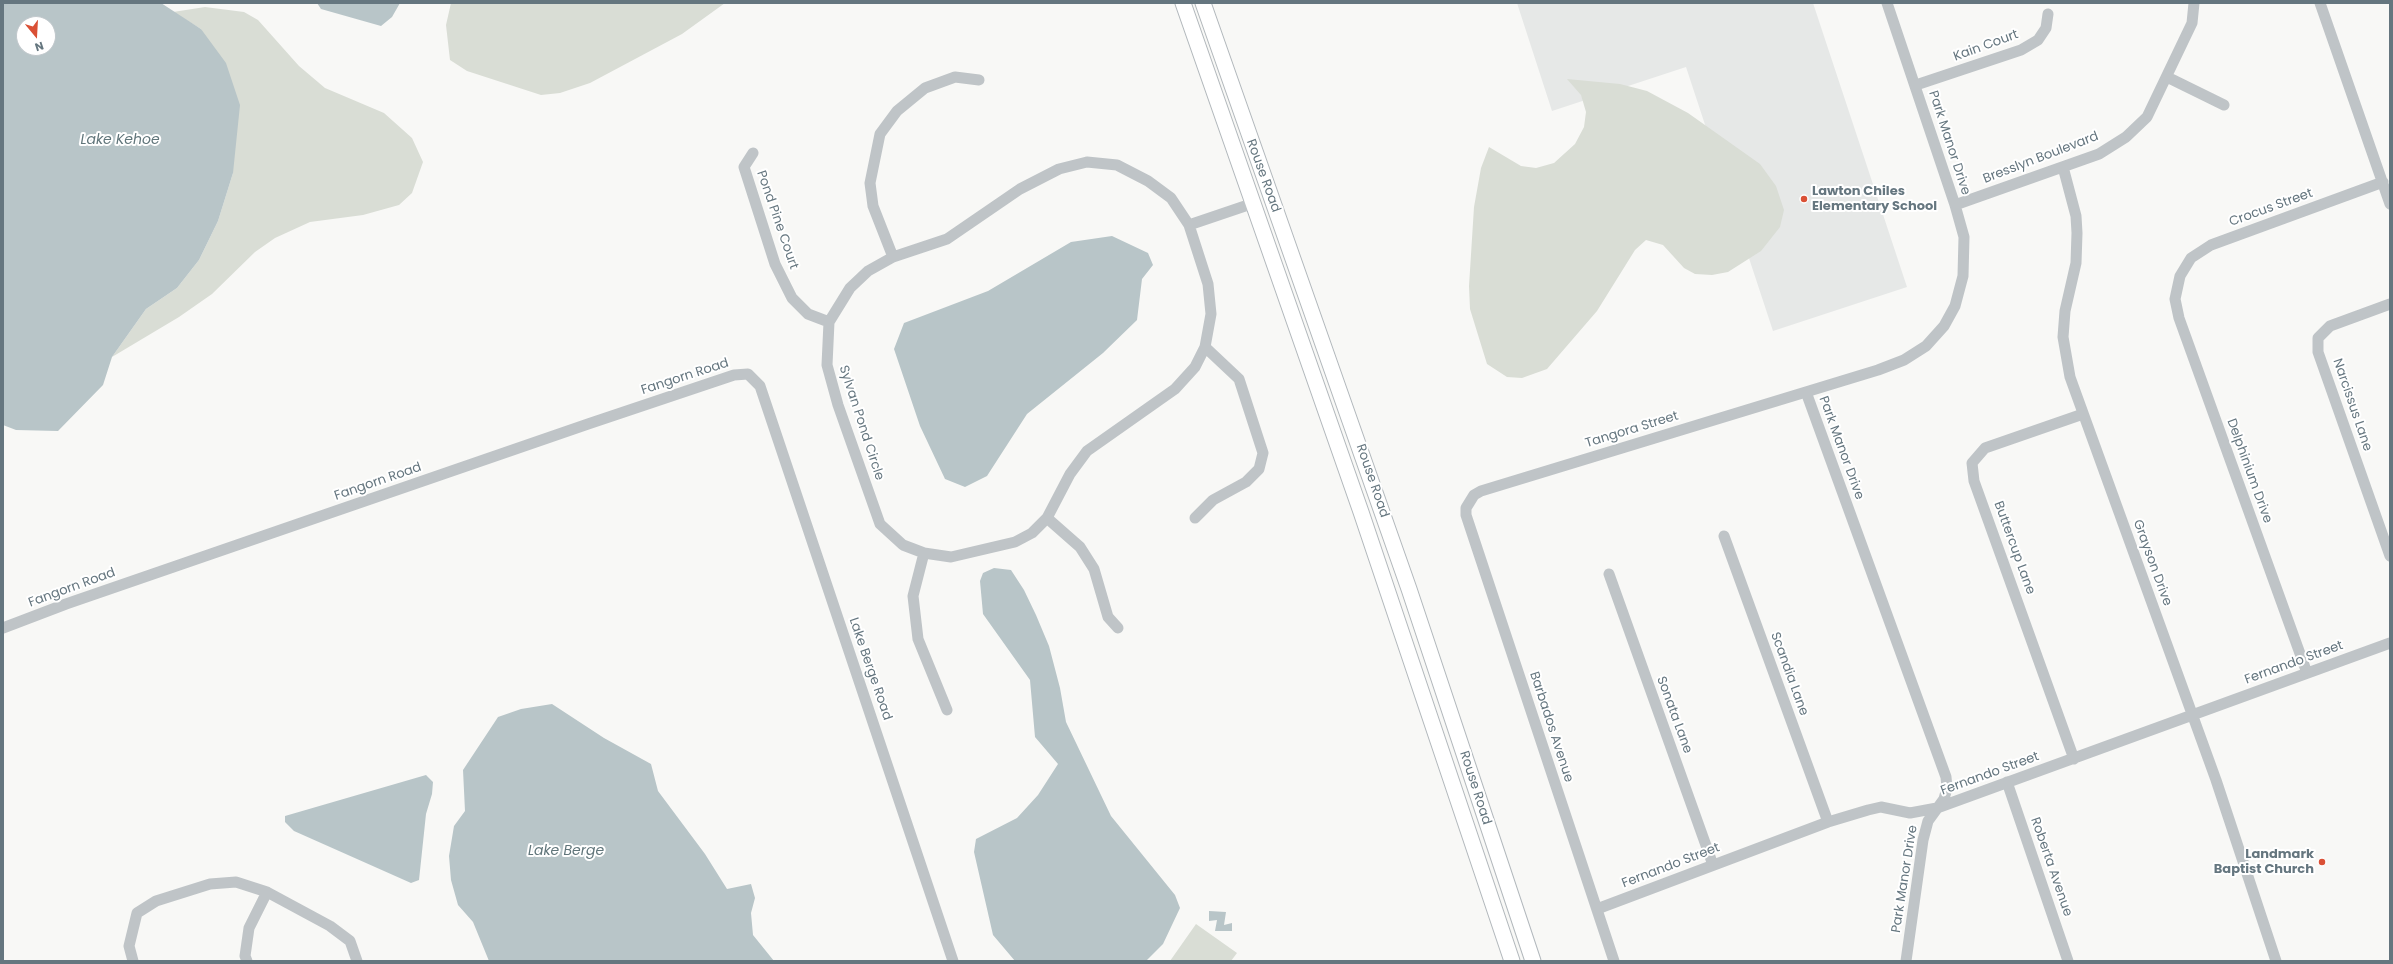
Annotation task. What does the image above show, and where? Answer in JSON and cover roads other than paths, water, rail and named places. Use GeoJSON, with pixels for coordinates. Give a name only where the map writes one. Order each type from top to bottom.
{"type":"FeatureCollection","features":[{"type":"Feature","properties":{"kind":"street","name":"Rouse Road"},"geometry":{"type":"LineString","coordinates":[[1183,3],[1251,204],[1366,527],[1512,961]]}},
{"type":"Feature","properties":{"kind":"street","name":"Rouse Road"},"geometry":{"type":"LineString","coordinates":[[1203,3],[1381,507],[1533,961]]}},
{"type":"Feature","properties":{"kind":"street","name":"Park Manor Drive"},"geometry":{"type":"LineString","coordinates":[[1887,3],[1916,85],[1964,237],[1963,276],[1955,306],[1944,326],[1926,346],[1904,360],[1806,392],[1946,778],[1947,788],[1944,799],[1928,821],[1923,840],[1906,961]]}},
{"type":"Feature","properties":{"kind":"street","name":"Bresslyn Boulevard"},"geometry":{"type":"LineString","coordinates":[[1955,205],[2098,154],[2126,137],[2148,117],[2192,23],[2194,3]]}},
{"type":"Feature","properties":{"kind":"street"},"geometry":{"type":"LineString","coordinates":[[2320,3],[2390,204]]}},
{"type":"Feature","properties":{"kind":"street","name":"Kain Court"},"geometry":{"type":"LineString","coordinates":[[1916,85],[2021,50],[2038,40],[2046,28],[2048,14]]}},
{"type":"Feature","properties":{"kind":"street"},"geometry":{"type":"LineString","coordinates":[[893,257],[873,206],[870,183],[880,134],[897,111],[926,88],[955,77],[979,80]]}},
{"type":"Feature","properties":{"kind":"street"},"geometry":{"type":"LineString","coordinates":[[2167,77],[2224,105]]}},
{"type":"Feature","properties":{"kind":"street","name":"Pond Pine Court"},"geometry":{"type":"LineString","coordinates":[[753,154],[744,167],[775,264],[792,298],[808,314],[829,322]]}},
{"type":"Feature","properties":{"kind":"street","name":"Sylvan Pond Circle"},"geometry":{"type":"LineString","coordinates":[[1087,162],[1117,165],[1148,181],[1170,198],[1189,225],[1208,284],[1211,314],[1206,347],[1195,367],[1175,390],[1088,451],[1070,474],[1047,518],[1032,533],[1015,542],[951,557],[924,553],[904,545],[880,524],[838,405],[827,365],[829,322],[850,288],[868,271],[893,257],[947,239],[1020,190],[1060,169],[1087,162]]}},
{"type":"Feature","properties":{"kind":"street","name":"Grayson Drive"},"geometry":{"type":"LineString","coordinates":[[2063,167],[2076,216],[2077,233],[2076,263],[2065,311],[2064,348],[2070,377],[2192,715],[2276,961]]}},
{"type":"Feature","properties":{"kind":"street","name":"Crocus Street"},"geometry":{"type":"LineString","coordinates":[[2180,276],[2191,258],[2211,245],[2383,182]]}},
{"type":"Feature","properties":{"kind":"street"},"geometry":{"type":"LineString","coordinates":[[1189,225],[1251,204]]}},
{"type":"Feature","properties":{"kind":"street","name":"Delphinium Drive"},"geometry":{"type":"LineString","coordinates":[[2180,276],[2176,299],[2179,318],[2308,674]]}},
{"type":"Feature","properties":{"kind":"street","name":"Narcissus Lane"},"geometry":{"type":"LineString","coordinates":[[2390,304],[2330,326],[2318,338],[2318,352],[2390,556]]}},
{"type":"Feature","properties":{"kind":"street"},"geometry":{"type":"LineString","coordinates":[[1195,518],[1213,500],[1246,482],[1260,469],[1263,453],[1238,379],[1227,365],[1206,347]]}},
{"type":"Feature","properties":{"kind":"street","name":"Fangorn Road"},"geometry":{"type":"LineString","coordinates":[[3,628],[66,604],[734,375],[748,374],[760,386]]}},
{"type":"Feature","properties":{"kind":"street","name":"Lake Berge Road"},"geometry":{"type":"LineString","coordinates":[[760,386],[953,961]]}},
{"type":"Feature","properties":{"kind":"street","name":"Tangora Street"},"geometry":{"type":"LineString","coordinates":[[1469,502],[1481,491],[1806,392]]}},
{"type":"Feature","properties":{"kind":"street","name":"Buttercup Lane"},"geometry":{"type":"LineString","coordinates":[[2074,759],[1974,481],[1972,463],[1985,448],[2083,414]]}},
{"type":"Feature","properties":{"kind":"street","name":"Barbados Avenue"},"geometry":{"type":"LineString","coordinates":[[1469,502],[1466,516],[1614,961]]}},
{"type":"Feature","properties":{"kind":"street"},"geometry":{"type":"LineString","coordinates":[[1047,518],[1080,547],[1094,569],[1108,617],[1118,628]]}},
{"type":"Feature","properties":{"kind":"street","name":"Scandia Lane"},"geometry":{"type":"LineString","coordinates":[[1724,536],[1828,822]]}},
{"type":"Feature","properties":{"kind":"street"},"geometry":{"type":"LineString","coordinates":[[924,553],[913,596],[918,639],[947,710]]}},
{"type":"Feature","properties":{"kind":"street","name":"Sonata Lane"},"geometry":{"type":"LineString","coordinates":[[1609,574],[1713,865]]}},
{"type":"Feature","properties":{"kind":"street","name":"Fernando Street"},"geometry":{"type":"LineString","coordinates":[[1596,909],[1828,822],[1881,807],[1910,813],[1937,808],[2390,643]]}},
{"type":"Feature","properties":{"kind":"street","name":"Roberta Avenue"},"geometry":{"type":"LineString","coordinates":[[2007,782],[2068,961]]}},
{"type":"Feature","properties":{"kind":"street"},"geometry":{"type":"LineString","coordinates":[[133,961],[129,946],[137,913],[156,900],[210,884],[236,882],[267,892],[330,926],[350,941],[357,961]]}},
{"type":"Feature","properties":{"kind":"street"},"geometry":{"type":"LineString","coordinates":[[247,961],[245,956],[249,928],[267,892]]}},
{"type":"Feature","properties":{"kind":"water","name":"Lake Kehoe"},"geometry":{"type":"Polygon","coordinates":[[[3,3],[161,3],[201,29],[226,63],[240,105],[233,173],[218,221],[199,260],[177,288],[146,309],[112,357],[103,385],[58,431],[16,430],[3,425],[3,3]]]}},
{"type":"Feature","properties":{"kind":"water"},"geometry":{"type":"Polygon","coordinates":[[[317,3],[400,3],[392,17],[381,26],[321,9],[317,3]]]}},
{"type":"Feature","properties":{"kind":"water"},"geometry":{"type":"Polygon","coordinates":[[[1112,236],[1148,253],[1153,265],[1142,279],[1137,320],[1103,353],[1027,414],[987,476],[965,487],[945,479],[920,426],[894,349],[904,323],[988,291],[1071,242],[1112,236]]]}},
{"type":"Feature","properties":{"kind":"water"},"geometry":{"type":"Polygon","coordinates":[[[994,568],[1011,570],[1024,590],[1036,615],[1049,646],[1060,688],[1066,722],[1111,816],[1175,895],[1180,908],[1163,944],[1146,961],[1015,961],[993,935],[974,852],[976,839],[1017,818],[1038,795],[1058,764],[1035,737],[1030,680],[983,614],[980,581],[983,573],[994,568]]]}},
{"type":"Feature","properties":{"kind":"water","name":"Lake Berge"},"geometry":{"type":"Polygon","coordinates":[[[552,704],[604,738],[651,764],[658,791],[705,854],[727,889],[751,884],[755,898],[751,913],[753,935],[774,961],[489,961],[473,922],[458,905],[451,880],[449,856],[454,826],[465,811],[463,770],[498,717],[521,709],[552,704]]]}},
{"type":"Feature","properties":{"kind":"water"},"geometry":{"type":"Polygon","coordinates":[[[426,775],[433,782],[432,794],[426,814],[419,880],[411,883],[294,831],[285,822],[285,816],[426,775]]]}},
{"type":"Feature","properties":{"kind":"water"},"geometry":{"type":"Polygon","coordinates":[[[1209,911],[1226,912],[1224,925],[1232,923],[1232,931],[1215,931],[1217,920],[1209,921],[1209,911]]]}},
{"type":"Feature","properties":{"kind":"place","name":"Lawton Chiles Elementary School"},"geometry":{"type":"Point","coordinates":[1804,199]}},
{"type":"Feature","properties":{"kind":"place","name":"Landmark Baptist Church"},"geometry":{"type":"Point","coordinates":[2322,862]}}]}
